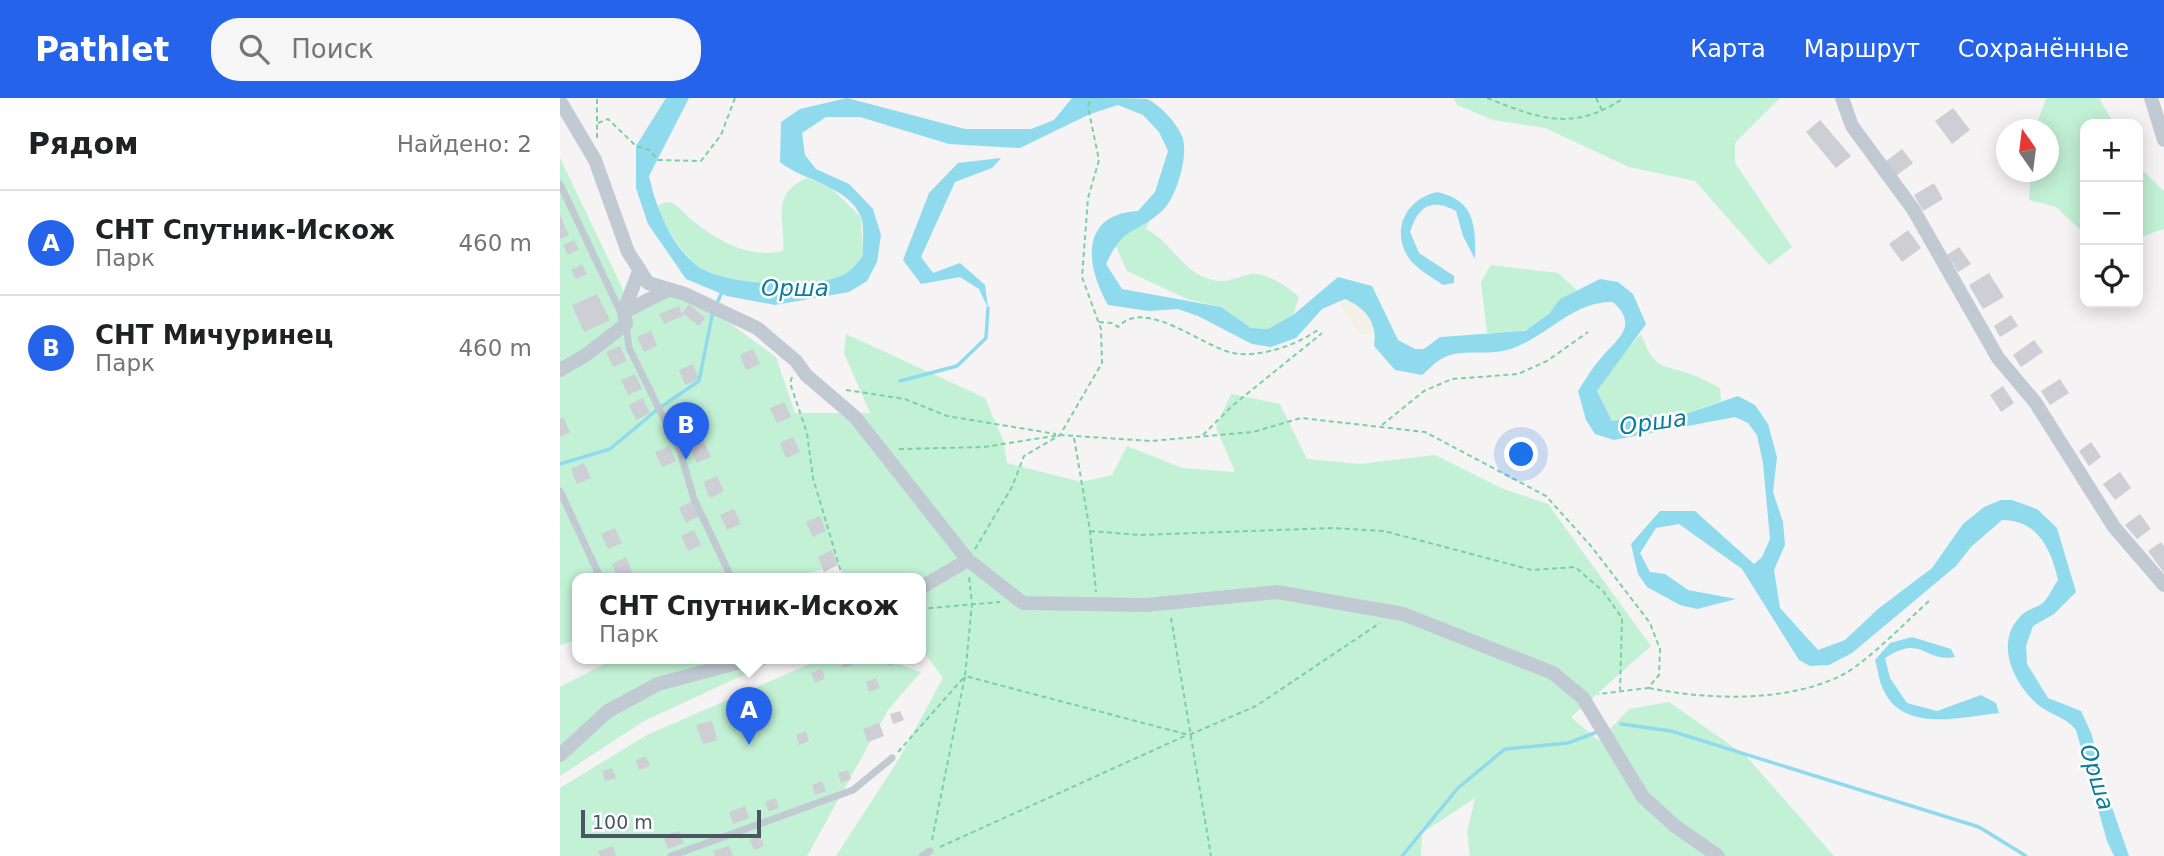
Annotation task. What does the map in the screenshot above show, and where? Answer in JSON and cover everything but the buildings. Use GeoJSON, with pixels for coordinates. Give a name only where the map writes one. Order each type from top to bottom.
{"type":"FeatureCollection","features":[{"type":"Feature","properties":{"kind":"street"},"geometry":{"type":"LineString","coordinates":[[1842,98],[1852,126],[1913,209],[1998,358],[2035,402],[2113,527],[2164,585]]}},
{"type":"Feature","properties":{"kind":"street"},"geometry":{"type":"LineString","coordinates":[[2151,98],[2164,140]]}},
{"type":"Feature","properties":{"kind":"street"},"geometry":{"type":"LineString","coordinates":[[560,101],[594,160],[628,252],[648,283],[685,294],[757,328],[796,361],[822,389],[856,417],[968,560],[1023,603],[1169,603],[1277,592],[1396,613],[1553,673],[1583,698],[1643,797],[1675,826],[1718,856]]}},
{"type":"Feature","properties":{"kind":"street"},"geometry":{"type":"LineString","coordinates":[[625,318],[639,271]]}},
{"type":"Feature","properties":{"kind":"street"},"geometry":{"type":"LineString","coordinates":[[560,370],[586,355],[649,297],[668,290]]}},
{"type":"Feature","properties":{"kind":"street"},"geometry":{"type":"LineString","coordinates":[[926,584],[968,560]]}},
{"type":"Feature","properties":{"kind":"street"},"geometry":{"type":"LineString","coordinates":[[560,755],[608,711],[658,684],[733,664]]}},
{"type":"Feature","properties":{"kind":"lane"},"geometry":{"type":"LineString","coordinates":[[560,184],[625,318],[629,348],[680,451],[694,499],[729,573]]}},
{"type":"Feature","properties":{"kind":"lane"},"geometry":{"type":"LineString","coordinates":[[560,491],[598,573]]}},
{"type":"Feature","properties":{"kind":"lane"},"geometry":{"type":"LineString","coordinates":[[671,856],[853,790],[892,758]]}},
{"type":"Feature","properties":{"kind":"lane"},"geometry":{"type":"LineString","coordinates":[[922,856],[930,851]]}},
{"type":"Feature","properties":{"kind":"path"},"geometry":{"type":"LineString","coordinates":[[597,98],[597,138]]}},
{"type":"Feature","properties":{"kind":"path"},"geometry":{"type":"LineString","coordinates":[[598,123],[608,119],[636,146],[649,150],[658,160],[701,161],[721,135],[735,98]]}},
{"type":"Feature","properties":{"kind":"path"},"geometry":{"type":"LineString","coordinates":[[930,851],[965,676],[972,603],[968,560],[1012,486],[1024,456],[1060,435],[1102,363],[1098,322],[1082,278],[1088,198],[1099,160],[1088,107],[1090,98]]}},
{"type":"Feature","properties":{"kind":"path"},"geometry":{"type":"LineString","coordinates":[[1487,98],[1567,121],[1603,112],[1624,98]]}},
{"type":"Feature","properties":{"kind":"path"},"geometry":{"type":"LineString","coordinates":[[1597,98],[1603,112]]}},
{"type":"Feature","properties":{"kind":"path"},"geometry":{"type":"LineString","coordinates":[[1098,322],[1112,323],[1118,327],[1123,321],[1147,316],[1168,323],[1219,349],[1247,355],[1305,340],[1316,331],[1322,334],[1232,406],[1203,435]]}},
{"type":"Feature","properties":{"kind":"path"},"geometry":{"type":"LineString","coordinates":[[1381,425],[1424,391],[1452,379],[1482,379],[1518,374],[1547,360],[1588,332]]}},
{"type":"Feature","properties":{"kind":"path"},"geometry":{"type":"LineString","coordinates":[[796,361],[790,383],[807,433],[813,478],[841,573]]}},
{"type":"Feature","properties":{"kind":"path"},"geometry":{"type":"LineString","coordinates":[[822,389],[905,399],[947,416],[1074,438],[1151,441],[1253,432],[1301,418],[1425,432],[1546,496],[1591,546],[1650,623],[1660,649],[1659,675],[1648,688]]}},
{"type":"Feature","properties":{"kind":"path"},"geometry":{"type":"LineString","coordinates":[[880,449],[984,447],[1060,435]]}},
{"type":"Feature","properties":{"kind":"path"},"geometry":{"type":"LineString","coordinates":[[1074,438],[1090,531],[1097,604]]}},
{"type":"Feature","properties":{"kind":"path"},"geometry":{"type":"LineString","coordinates":[[1090,531],[1140,535],[1334,528],[1384,531],[1532,570],[1575,568],[1603,591],[1622,618],[1620,690]]}},
{"type":"Feature","properties":{"kind":"path"},"geometry":{"type":"LineString","coordinates":[[1583,698],[1620,690],[1648,688],[1692,697],[1791,691],[1844,674],[1930,600]]}},
{"type":"Feature","properties":{"kind":"path"},"geometry":{"type":"LineString","coordinates":[[926,608],[972,603],[1023,603]]}},
{"type":"Feature","properties":{"kind":"path"},"geometry":{"type":"LineString","coordinates":[[1169,603],[1211,856]]}},
{"type":"Feature","properties":{"kind":"path"},"geometry":{"type":"LineString","coordinates":[[930,851],[1256,706],[1396,613]]}},
{"type":"Feature","properties":{"kind":"path"},"geometry":{"type":"LineString","coordinates":[[965,676],[1189,735]]}},
{"type":"Feature","properties":{"kind":"path"},"geometry":{"type":"LineString","coordinates":[[892,758],[965,676]]}},
{"type":"Feature","properties":{"kind":"green space"},"geometry":{"type":"Polygon","coordinates":[[[1454,98],[1780,98],[1735,143],[1735,163],[1792,247],[1769,265],[1695,181],[1629,167],[1545,128],[1493,120],[1457,105],[1454,98]]]}},
{"type":"Feature","properties":{"kind":"green space"},"geometry":{"type":"Polygon","coordinates":[[[2046,98],[2099,98],[2111,119],[2080,119],[2080,229],[2056,207],[2029,200],[2030,182],[2059,182],[2059,119],[2039,119],[2046,98]]]}},
{"type":"Feature","properties":{"kind":"green space"},"geometry":{"type":"Polygon","coordinates":[[[560,158],[628,300],[685,291],[776,357],[795,413],[870,413],[844,353],[846,334],[985,398],[1003,440],[1007,463],[1081,482],[1112,475],[1127,446],[1182,468],[1235,472],[1216,427],[1231,394],[1280,404],[1307,459],[1360,464],[1435,455],[1501,488],[1548,504],[1651,646],[1571,717],[1599,741],[1629,709],[1669,702],[1746,756],[1834,856],[1470,856],[1467,832],[1475,798],[1422,833],[1421,856],[836,856],[899,759],[943,678],[926,655],[926,573],[842,573],[839,564],[810,573],[572,573],[572,641],[560,645],[560,158]]]}},
{"type":"Feature","properties":{"kind":"green space"},"geometry":{"type":"Polygon","coordinates":[[[2143,171],[2164,191],[2164,229],[2143,236],[2143,171]]]}},
{"type":"Feature","properties":{"kind":"green space"},"geometry":{"type":"Polygon","coordinates":[[[807,178],[831,188],[861,217],[863,256],[848,272],[835,278],[816,282],[771,284],[725,278],[707,272],[685,253],[659,217],[656,207],[666,202],[672,203],[703,228],[735,246],[759,252],[783,251],[783,200],[795,185],[807,178]]]}},
{"type":"Feature","properties":{"kind":"green space"},"geometry":{"type":"Polygon","coordinates":[[[1150,220],[1146,229],[1164,242],[1196,273],[1219,281],[1257,274],[1283,285],[1299,297],[1293,315],[1269,329],[1251,328],[1221,307],[1187,299],[1127,271],[1115,244],[1130,230],[1150,220]]]}},
{"type":"Feature","properties":{"kind":"green space"},"geometry":{"type":"Polygon","coordinates":[[[1491,265],[1558,273],[1577,290],[1539,322],[1525,330],[1487,333],[1481,282],[1491,265]]]}},
{"type":"Feature","properties":{"kind":"green space"},"geometry":{"type":"Polygon","coordinates":[[[1641,334],[1656,361],[1720,388],[1721,401],[1674,418],[1650,415],[1612,421],[1597,392],[1615,363],[1641,334]]]}},
{"type":"Feature","properties":{"kind":"green space"},"geometry":{"type":"Polygon","coordinates":[[[604,664],[767,664],[644,721],[560,776],[560,687],[604,664]]]}},
{"type":"Feature","properties":{"kind":"green space"},"geometry":{"type":"Polygon","coordinates":[[[810,664],[898,664],[921,672],[888,710],[807,856],[560,856],[560,788],[647,735],[810,664]]]}},
{"type":"Feature","properties":{"kind":"sand"},"geometry":{"type":"Polygon","coordinates":[[[1345,299],[1361,306],[1376,332],[1360,335],[1339,302],[1345,299]]]}},
{"type":"Feature","properties":{"kind":"water","name":"Орша"},"geometry":{"type":"Polygon","coordinates":[[[666,98],[689,98],[649,176],[656,200],[665,224],[687,256],[696,265],[727,278],[772,284],[817,282],[848,272],[863,256],[862,221],[855,207],[836,191],[780,162],[781,122],[800,109],[847,98],[965,129],[1031,129],[1054,120],[1072,98],[1099,98],[1147,99],[1158,106],[1178,128],[1184,147],[1180,177],[1168,204],[1154,218],[1126,235],[1106,264],[1122,289],[1221,307],[1251,328],[1268,329],[1293,315],[1338,277],[1372,286],[1398,340],[1415,349],[1424,349],[1440,337],[1525,331],[1549,314],[1560,299],[1600,279],[1618,282],[1633,294],[1646,324],[1597,391],[1612,421],[1650,415],[1674,418],[1738,396],[1755,405],[1768,424],[1777,457],[1773,492],[1783,522],[1785,545],[1774,570],[1780,608],[1818,650],[1845,640],[1878,609],[1932,568],[1963,524],[1984,507],[2001,500],[2012,500],[2037,509],[2057,528],[2076,592],[2054,614],[2033,626],[2026,646],[2027,664],[2048,698],[2081,711],[2092,735],[2100,773],[2129,856],[2114,856],[2107,841],[2076,730],[2041,707],[2027,694],[2009,660],[2009,635],[2015,623],[2024,613],[2043,603],[2058,580],[2047,547],[2034,531],[2025,525],[2002,520],[1971,547],[1956,566],[1852,653],[1829,665],[1810,666],[1799,660],[1742,569],[1679,524],[1656,528],[1640,553],[1650,572],[1665,574],[1688,590],[1736,599],[1697,609],[1680,605],[1647,587],[1638,574],[1631,544],[1660,511],[1695,511],[1754,564],[1762,557],[1770,539],[1763,463],[1757,435],[1748,423],[1735,417],[1614,440],[1595,434],[1586,420],[1578,391],[1623,332],[1624,318],[1613,302],[1584,308],[1534,338],[1507,350],[1450,355],[1422,375],[1395,370],[1374,346],[1374,331],[1369,318],[1359,307],[1345,299],[1322,309],[1296,338],[1271,347],[1252,344],[1198,316],[1178,309],[1149,311],[1108,305],[1100,290],[1092,258],[1097,232],[1106,221],[1119,214],[1138,211],[1155,192],[1168,151],[1159,132],[1143,115],[1118,105],[1090,114],[1020,148],[949,144],[860,117],[826,117],[802,133],[805,155],[816,169],[849,184],[873,209],[881,235],[877,262],[867,281],[849,292],[775,305],[727,296],[686,279],[648,224],[636,188],[636,146],[666,98]]]}},
{"type":"Feature","properties":{"kind":"water"},"geometry":{"type":"Polygon","coordinates":[[[1001,158],[992,168],[955,182],[921,257],[933,273],[960,263],[985,285],[988,308],[979,289],[960,277],[921,284],[903,260],[929,193],[958,163],[1001,158]]]}},
{"type":"Feature","properties":{"kind":"water"},"geometry":{"type":"Polygon","coordinates":[[[1437,192],[1459,201],[1466,207],[1475,235],[1475,259],[1463,236],[1456,211],[1433,205],[1417,216],[1410,232],[1419,253],[1454,276],[1454,283],[1443,285],[1411,261],[1401,239],[1401,229],[1409,210],[1416,202],[1437,192]]]}},
{"type":"Feature","properties":{"kind":"water"},"geometry":{"type":"Polygon","coordinates":[[[1912,637],[1951,649],[1955,657],[1945,658],[1908,648],[1885,658],[1890,678],[1907,703],[1937,711],[1981,695],[1996,703],[1999,713],[1935,719],[1905,713],[1893,704],[1882,687],[1875,660],[1890,643],[1912,637]]]}},
{"type":"Feature","properties":{"kind":"waterway"},"geometry":{"type":"LineString","coordinates":[[718,301],[723,290]]}},
{"type":"Feature","properties":{"kind":"waterway"},"geometry":{"type":"LineString","coordinates":[[900,381],[957,366],[986,338],[988,308]]}},
{"type":"Feature","properties":{"kind":"waterway"},"geometry":{"type":"LineString","coordinates":[[560,464],[610,449],[658,409],[699,381],[713,311]]}},
{"type":"Feature","properties":{"kind":"waterway"},"geometry":{"type":"LineString","coordinates":[[1621,724],[1671,731],[1979,827],[2026,856]]}},
{"type":"Feature","properties":{"kind":"waterway"},"geometry":{"type":"LineString","coordinates":[[1402,856],[1458,788],[1505,749],[1568,743],[1597,732]]}},
{"type":"Feature","properties":{"kind":"place","name":"СНТ Мичуринец"},"geometry":{"type":"Point","coordinates":[686,460]}},
{"type":"Feature","properties":{"kind":"place","name":"СНТ Спутник-Искож"},"geometry":{"type":"Point","coordinates":[749,745]}}]}
